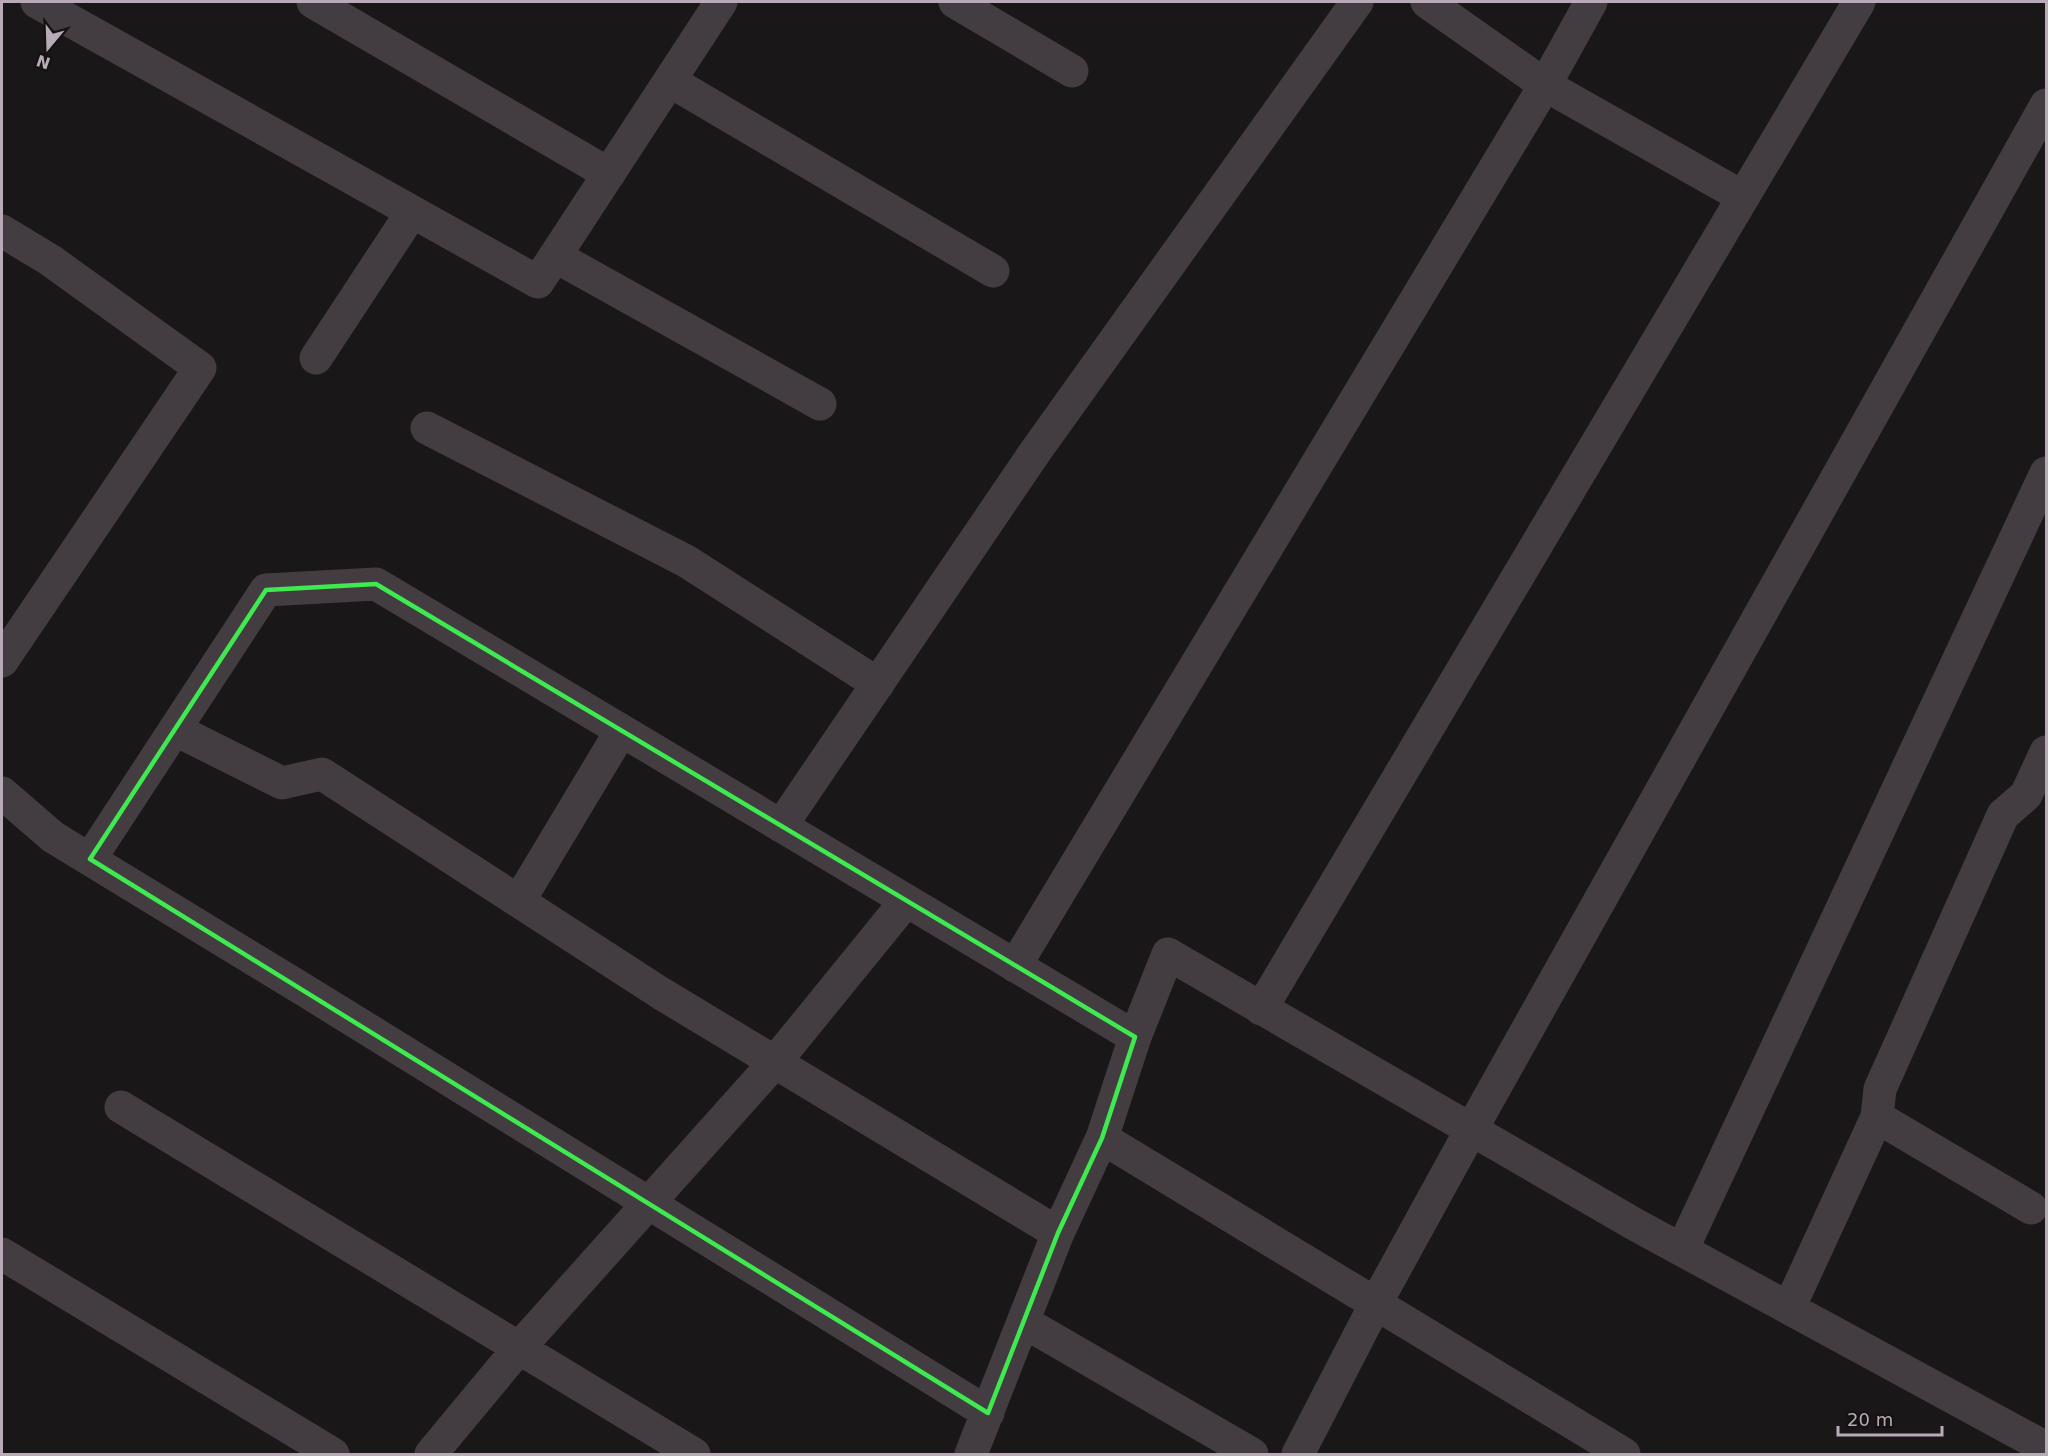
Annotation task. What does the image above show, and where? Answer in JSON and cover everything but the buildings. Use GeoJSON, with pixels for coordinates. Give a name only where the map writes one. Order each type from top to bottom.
{"type":"FeatureCollection","features":[{"type":"Feature","properties":{"kind":"street"},"geometry":{"type":"LineString","coordinates":[[37,2],[538,282],[670,81],[708,6]]}},
{"type":"Feature","properties":{"kind":"street"},"geometry":{"type":"LineString","coordinates":[[313,2],[609,174]]}},
{"type":"Feature","properties":{"kind":"street"},"geometry":{"type":"LineString","coordinates":[[955,2],[1072,70]]}},
{"type":"Feature","properties":{"kind":"street"},"geometry":{"type":"LineString","coordinates":[[781,826],[1035,452],[1357,2]]}},
{"type":"Feature","properties":{"kind":"street"},"geometry":{"type":"LineString","coordinates":[[1427,2],[1545,85],[1743,197]]}},
{"type":"Feature","properties":{"kind":"street"},"geometry":{"type":"LineString","coordinates":[[1015,966],[1545,85],[1591,2]]}},
{"type":"Feature","properties":{"kind":"street"},"geometry":{"type":"LineString","coordinates":[[1262,1009],[1859,2]]}},
{"type":"Feature","properties":{"kind":"street"},"geometry":{"type":"LineString","coordinates":[[670,81],[993,272]]}},
{"type":"Feature","properties":{"kind":"street"},"geometry":{"type":"LineString","coordinates":[[1298,1455],[1376,1303],[1471,1130],[2046,105]]}},
{"type":"Feature","properties":{"kind":"street"},"geometry":{"type":"LineString","coordinates":[[316,358],[412,212]]}},
{"type":"Feature","properties":{"kind":"street"},"geometry":{"type":"LineString","coordinates":[[2,231],[50,260],[200,368],[2,661]]}},
{"type":"Feature","properties":{"kind":"street"},"geometry":{"type":"LineString","coordinates":[[555,256],[820,404]]}},
{"type":"Feature","properties":{"kind":"street"},"geometry":{"type":"LineString","coordinates":[[427,428],[686,561],[878,684]]}},
{"type":"Feature","properties":{"kind":"street"},"geometry":{"type":"LineString","coordinates":[[1682,1250],[2046,473]]}},
{"type":"Feature","properties":{"kind":"street"},"geometry":{"type":"LineString","coordinates":[[90,860],[266,590],[376,584],[1135,1037]]}},
{"type":"Feature","properties":{"kind":"street"},"geometry":{"type":"LineString","coordinates":[[176,730],[282,783],[322,774],[662,994],[1058,1233]]}},
{"type":"Feature","properties":{"kind":"street"},"geometry":{"type":"LineString","coordinates":[[519,902],[621,731]]}},
{"type":"Feature","properties":{"kind":"street"},"geometry":{"type":"LineString","coordinates":[[1789,1308],[1877,1117],[1880,1089],[2003,815],[2036,800],[2046,752]]}},
{"type":"Feature","properties":{"kind":"street"},"geometry":{"type":"LineString","coordinates":[[2,794],[53,837],[648,1201],[988,1413]]}},
{"type":"Feature","properties":{"kind":"street"},"geometry":{"type":"LineString","coordinates":[[431,1455],[519,1348],[648,1201],[775,1062],[906,901]]}},
{"type":"Feature","properties":{"kind":"street"},"geometry":{"type":"LineString","coordinates":[[971,1455],[1058,1233],[1102,1138],[1135,1037],[1168,954],[1682,1250],[2046,1448]]}},
{"type":"Feature","properties":{"kind":"street"},"geometry":{"type":"LineString","coordinates":[[121,1107],[694,1455]]}},
{"type":"Feature","properties":{"kind":"street"},"geometry":{"type":"LineString","coordinates":[[1877,1117],[2031,1208]]}},
{"type":"Feature","properties":{"kind":"street"},"geometry":{"type":"LineString","coordinates":[[1102,1138],[1624,1455]]}},
{"type":"Feature","properties":{"kind":"street"},"geometry":{"type":"LineString","coordinates":[[2,1254],[333,1455]]}},
{"type":"Feature","properties":{"kind":"street"},"geometry":{"type":"LineString","coordinates":[[1024,1322],[1252,1455]]}},
{"type":"Feature","properties":{"kind":"highlighted area"},"geometry":{"type":"Polygon","coordinates":[[[376,584],[1135,1037],[1102,1138],[1058,1233],[988,1413],[90,859],[266,590],[376,584]]]}}]}
